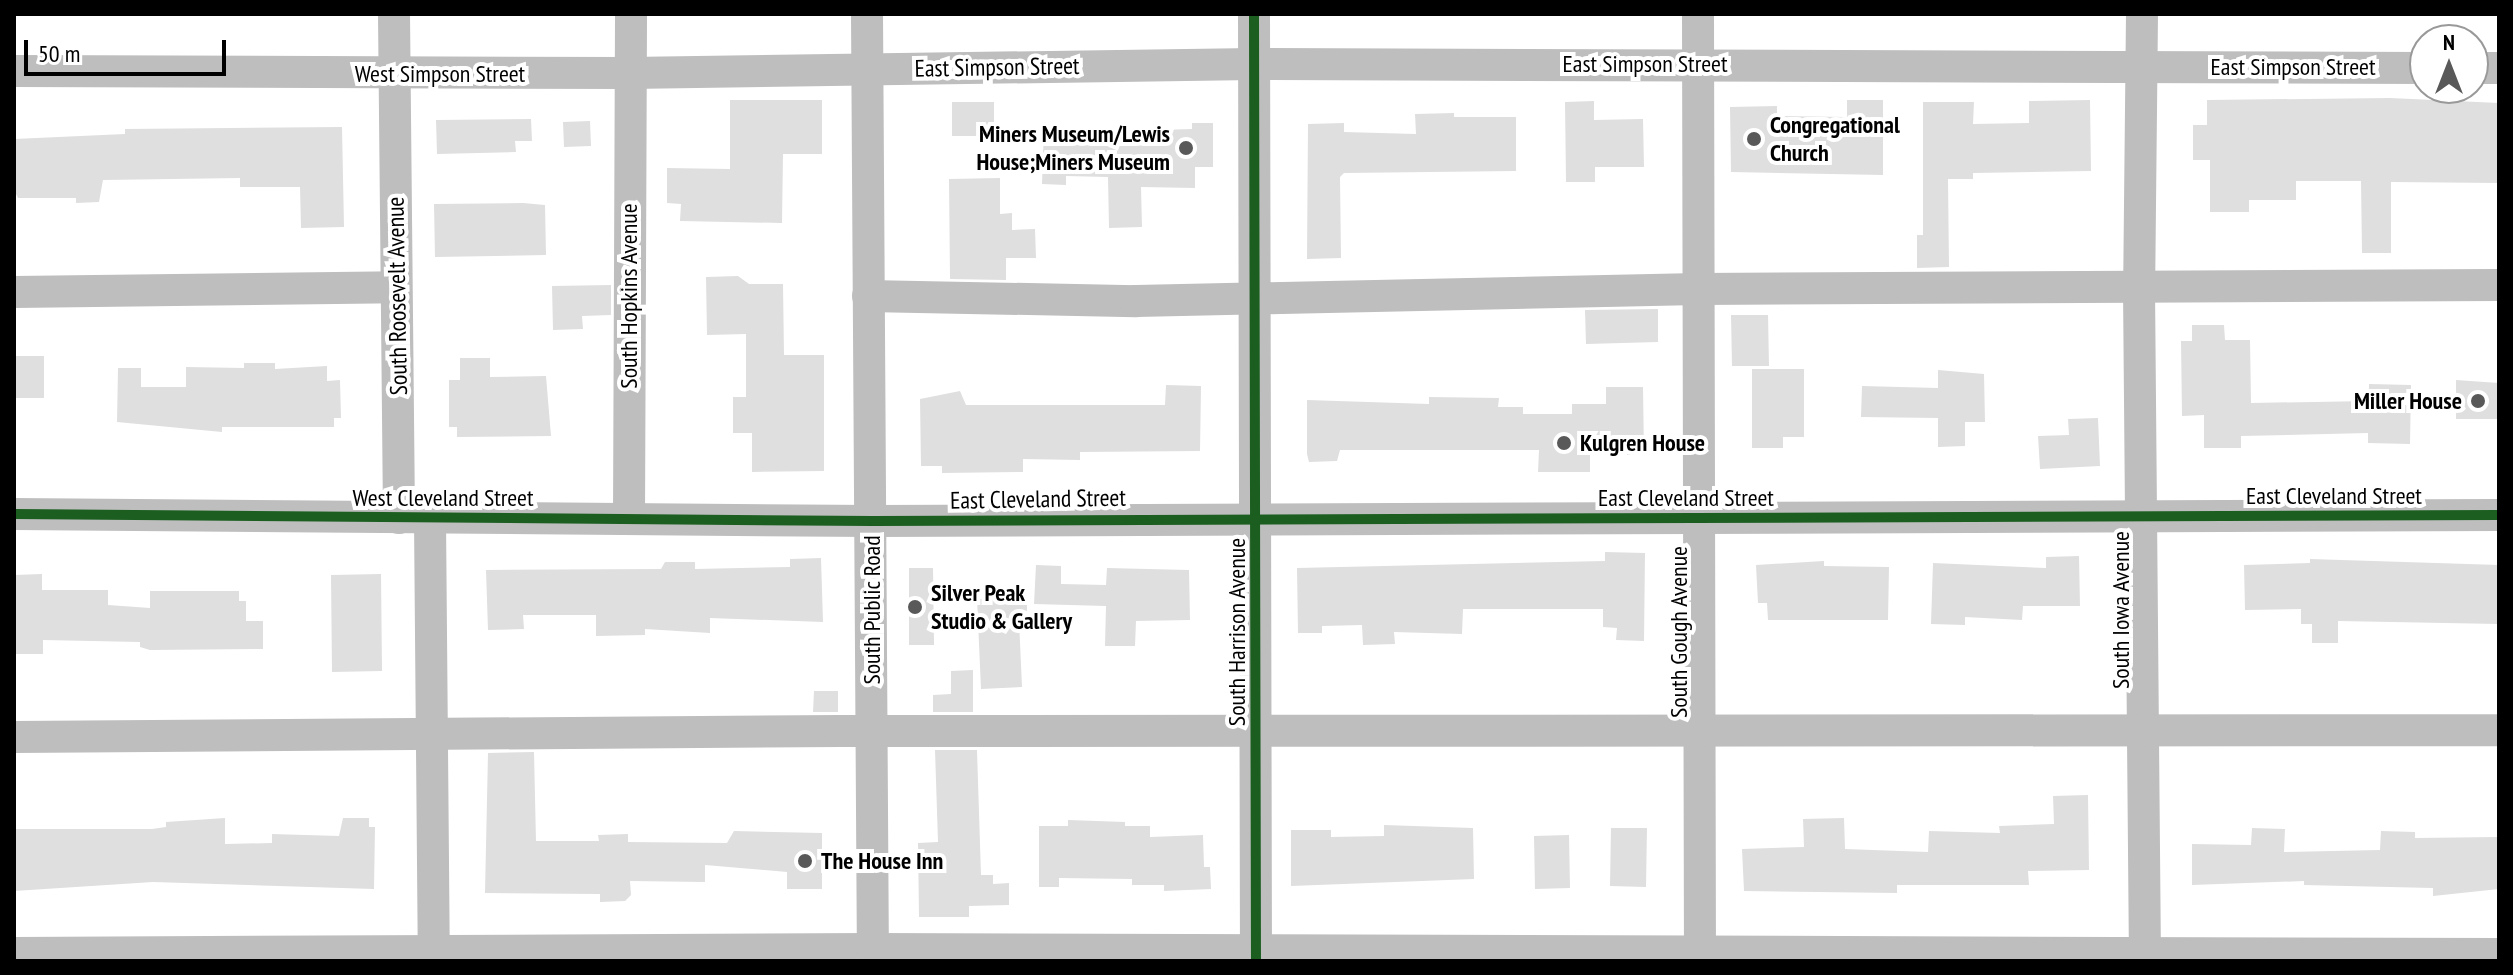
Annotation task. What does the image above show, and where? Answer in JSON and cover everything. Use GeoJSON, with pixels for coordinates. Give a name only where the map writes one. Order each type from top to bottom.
{"type":"FeatureCollection","features":[{"type":"Feature","properties":{"kind":"street","name":"South Roosevelt Avenue"},"geometry":{"type":"LineString","coordinates":[[394,14],[396,287],[431,734],[434,956]]}},
{"type":"Feature","properties":{"kind":"street","name":"South Hopkins Avenue"},"geometry":{"type":"LineString","coordinates":[[629,518],[631,14]]}},
{"type":"Feature","properties":{"kind":"street","name":"South Public Road"},"geometry":{"type":"LineString","coordinates":[[867,14],[865,67],[873,521],[873,955]]}},
{"type":"Feature","properties":{"kind":"street","name":"South Harrison Avenue"},"geometry":{"type":"LineString","coordinates":[[1254,14],[1256,956]]}},
{"type":"Feature","properties":{"kind":"street","name":"South Gough Avenue"},"geometry":{"type":"LineString","coordinates":[[1698,14],[1700,956]]}},
{"type":"Feature","properties":{"kind":"street","name":"South Iowa Avenue"},"geometry":{"type":"LineString","coordinates":[[2142,14],[2139,288],[2145,957]]}},
{"type":"Feature","properties":{"kind":"street","name":"East Simpson Street"},"geometry":{"type":"LineString","coordinates":[[865,67],[1698,64],[2409,68]]}},
{"type":"Feature","properties":{"kind":"street","name":"West Simpson Street"},"geometry":{"type":"LineString","coordinates":[[14,71],[629,73],[865,67]]}},
{"type":"Feature","properties":{"kind":"street"},"geometry":{"type":"LineString","coordinates":[[868,296],[1256,299],[1698,289],[2499,285]]}},
{"type":"Feature","properties":{"kind":"street"},"geometry":{"type":"LineString","coordinates":[[14,292],[396,287]]}},
{"type":"Feature","properties":{"kind":"street","name":"West Cleveland Street"},"geometry":{"type":"LineString","coordinates":[[14,514],[873,521]]}},
{"type":"Feature","properties":{"kind":"street","name":"East Cleveland Street"},"geometry":{"type":"LineString","coordinates":[[873,521],[1257,517],[2141,518],[2499,515]]}},
{"type":"Feature","properties":{"kind":"street"},"geometry":{"type":"LineString","coordinates":[[14,737],[872,731],[2499,730]]}},
{"type":"Feature","properties":{"kind":"street"},"geometry":{"type":"LineString","coordinates":[[14,953],[2145,957],[2499,954]]}},
{"type":"Feature","properties":{"kind":"building"},"geometry":{"type":"Polygon","coordinates":[[[2390,98],[2409,99],[2409,104],[2499,103],[2499,183],[2391,182],[2391,253],[2362,253],[2361,181],[2296,181],[2296,200],[2249,200],[2249,212],[2210,212],[2210,160],[2193,160],[2193,125],[2207,125],[2207,100],[2390,98]]]}},
{"type":"Feature","properties":{"kind":"building"},"geometry":{"type":"Polygon","coordinates":[[[730,100],[822,100],[822,154],[783,154],[782,223],[680,221],[681,204],[667,203],[667,168],[730,169],[730,100]]]}},
{"type":"Feature","properties":{"kind":"building"},"geometry":{"type":"Polygon","coordinates":[[[1847,100],[1883,100],[1883,175],[1731,172],[1730,107],[1777,106],[1777,116],[1847,117],[1847,100]]]}},
{"type":"Feature","properties":{"kind":"building"},"geometry":{"type":"Polygon","coordinates":[[[2090,100],[2091,171],[1973,173],[1973,179],[1948,179],[1949,267],[1917,268],[1917,235],[1923,235],[1923,102],[1974,102],[1973,124],[2029,123],[2029,101],[2090,100]]]}},
{"type":"Feature","properties":{"kind":"building"},"geometry":{"type":"Polygon","coordinates":[[[1594,101],[1594,120],[1643,119],[1644,167],[1595,167],[1595,182],[1566,182],[1565,102],[1594,101]]]}},
{"type":"Feature","properties":{"kind":"building"},"geometry":{"type":"Polygon","coordinates":[[[952,102],[994,102],[994,136],[952,136],[952,102]]]}},
{"type":"Feature","properties":{"kind":"building"},"geometry":{"type":"Polygon","coordinates":[[[1454,113],[1454,117],[1516,117],[1516,171],[1344,173],[1340,177],[1341,258],[1307,259],[1308,124],[1344,123],[1344,132],[1416,134],[1415,114],[1454,113]]]}},
{"type":"Feature","properties":{"kind":"building"},"geometry":{"type":"Polygon","coordinates":[[[531,119],[532,141],[515,141],[516,152],[437,154],[436,120],[531,119]]]}},
{"type":"Feature","properties":{"kind":"building"},"geometry":{"type":"Polygon","coordinates":[[[590,121],[591,146],[564,147],[563,122],[590,121]]]}},
{"type":"Feature","properties":{"kind":"building"},"geometry":{"type":"Polygon","coordinates":[[[1192,123],[1213,123],[1213,167],[1195,167],[1195,188],[1141,187],[1142,227],[1109,228],[1108,177],[1066,176],[1066,185],[1042,184],[1044,126],[1160,130],[1192,129],[1192,123]]]}},
{"type":"Feature","properties":{"kind":"building"},"geometry":{"type":"Polygon","coordinates":[[[342,127],[344,227],[301,228],[300,187],[240,187],[240,178],[103,180],[99,202],[76,203],[76,198],[18,198],[14,190],[14,139],[125,134],[125,129],[342,127]]]}},
{"type":"Feature","properties":{"kind":"building"},"geometry":{"type":"Polygon","coordinates":[[[1000,178],[1000,214],[1012,213],[1012,230],[1035,229],[1036,258],[1006,258],[1006,280],[950,279],[949,179],[1000,178]]]}},
{"type":"Feature","properties":{"kind":"building"},"geometry":{"type":"Polygon","coordinates":[[[434,204],[545,205],[546,255],[435,257],[434,204]]]}},
{"type":"Feature","properties":{"kind":"building"},"geometry":{"type":"Polygon","coordinates":[[[738,276],[749,284],[783,284],[784,355],[824,355],[824,471],[752,472],[752,433],[733,433],[733,397],[746,397],[746,334],[707,335],[706,277],[738,276]]]}},
{"type":"Feature","properties":{"kind":"building"},"geometry":{"type":"Polygon","coordinates":[[[611,285],[611,315],[582,316],[583,329],[553,330],[552,286],[611,285]]]}},
{"type":"Feature","properties":{"kind":"building"},"geometry":{"type":"Polygon","coordinates":[[[1658,309],[1658,342],[1586,344],[1585,310],[1658,309]]]}},
{"type":"Feature","properties":{"kind":"building"},"geometry":{"type":"Polygon","coordinates":[[[1731,315],[1768,315],[1769,366],[1732,366],[1731,315]]]}},
{"type":"Feature","properties":{"kind":"building"},"geometry":{"type":"Polygon","coordinates":[[[2192,325],[2224,325],[2225,340],[2250,340],[2251,403],[2369,401],[2369,384],[2411,385],[2410,444],[2368,443],[2368,433],[2241,436],[2241,448],[2204,448],[2204,415],[2182,416],[2181,341],[2192,341],[2192,325]]]}},
{"type":"Feature","properties":{"kind":"building"},"geometry":{"type":"Polygon","coordinates":[[[14,356],[44,356],[44,398],[14,398],[14,356]]]}},
{"type":"Feature","properties":{"kind":"building"},"geometry":{"type":"Polygon","coordinates":[[[460,358],[490,358],[490,377],[546,376],[551,436],[457,437],[457,427],[449,427],[449,380],[460,380],[460,358]]]}},
{"type":"Feature","properties":{"kind":"building"},"geometry":{"type":"Polygon","coordinates":[[[244,363],[275,363],[275,369],[327,366],[327,381],[340,380],[341,418],[334,418],[334,427],[222,427],[222,432],[117,422],[118,368],[141,368],[141,387],[186,387],[186,367],[244,368],[244,363]]]}},
{"type":"Feature","properties":{"kind":"building"},"geometry":{"type":"Polygon","coordinates":[[[1752,369],[1804,369],[1804,437],[1783,437],[1783,448],[1752,448],[1752,369]]]}},
{"type":"Feature","properties":{"kind":"building"},"geometry":{"type":"Polygon","coordinates":[[[1938,370],[1984,374],[1985,422],[1965,422],[1965,446],[1938,447],[1938,418],[1861,417],[1862,386],[1938,388],[1938,370]]]}},
{"type":"Feature","properties":{"kind":"building","name":"Miller House"},"geometry":{"type":"Polygon","coordinates":[[[2456,380],[2499,383],[2499,419],[2456,419],[2456,380]]]}},
{"type":"Feature","properties":{"kind":"building"},"geometry":{"type":"Polygon","coordinates":[[[1166,385],[1201,386],[1200,451],[1080,452],[1080,460],[1023,459],[1023,472],[942,473],[942,466],[921,466],[920,399],[960,391],[966,405],[1165,405],[1166,385]]]}},
{"type":"Feature","properties":{"kind":"building"},"geometry":{"type":"Polygon","coordinates":[[[1606,387],[1643,387],[1644,455],[1590,455],[1590,472],[1538,472],[1539,450],[1340,450],[1337,461],[1309,462],[1307,454],[1307,400],[1429,404],[1429,397],[1499,398],[1498,407],[1523,407],[1523,414],[1572,414],[1572,404],[1606,404],[1606,387]]]}},
{"type":"Feature","properties":{"kind":"building"},"geometry":{"type":"Polygon","coordinates":[[[2098,418],[2100,466],[2040,469],[2038,436],[2069,435],[2068,419],[2098,418]]]}},
{"type":"Feature","properties":{"kind":"building"},"geometry":{"type":"Polygon","coordinates":[[[1605,552],[1645,553],[1644,641],[1616,640],[1617,628],[1603,627],[1603,609],[1463,609],[1462,634],[1394,632],[1395,644],[1363,645],[1362,625],[1322,626],[1322,633],[1298,633],[1297,568],[1605,561],[1605,552]]]}},
{"type":"Feature","properties":{"kind":"building"},"geometry":{"type":"Polygon","coordinates":[[[2079,556],[2080,606],[2023,606],[2022,620],[1965,617],[1965,625],[1931,624],[1933,563],[2046,568],[2046,557],[2079,556]]]}},
{"type":"Feature","properties":{"kind":"building"},"geometry":{"type":"Polygon","coordinates":[[[821,558],[823,622],[710,618],[710,633],[645,629],[645,635],[596,636],[596,615],[523,615],[524,629],[488,630],[486,570],[661,569],[665,562],[695,562],[695,569],[790,567],[790,559],[821,558]]]}},
{"type":"Feature","properties":{"kind":"building"},"geometry":{"type":"Polygon","coordinates":[[[2310,559],[2499,565],[2499,624],[2338,621],[2338,643],[2312,643],[2312,624],[2301,624],[2301,609],[2245,610],[2244,565],[2310,563],[2310,559]]]}},
{"type":"Feature","properties":{"kind":"building"},"geometry":{"type":"Polygon","coordinates":[[[1824,561],[1824,566],[1889,567],[1888,620],[1768,620],[1767,603],[1758,603],[1756,565],[1824,561]]]}},
{"type":"Feature","properties":{"kind":"building"},"geometry":{"type":"Polygon","coordinates":[[[1036,565],[1061,566],[1061,584],[1106,585],[1107,568],[1189,570],[1190,620],[1136,621],[1135,646],[1105,646],[1106,606],[1034,604],[1036,565]]]}},
{"type":"Feature","properties":{"kind":"building"},"geometry":{"type":"Polygon","coordinates":[[[909,568],[933,568],[934,645],[909,645],[909,568]]]}},
{"type":"Feature","properties":{"kind":"building"},"geometry":{"type":"Polygon","coordinates":[[[42,574],[42,590],[108,590],[108,605],[150,608],[150,591],[239,591],[239,601],[246,601],[246,621],[263,621],[263,649],[150,650],[140,647],[140,642],[43,640],[43,654],[14,654],[14,575],[42,574]]]}},
{"type":"Feature","properties":{"kind":"building"},"geometry":{"type":"Polygon","coordinates":[[[381,574],[382,671],[332,672],[331,575],[381,574]]]}},
{"type":"Feature","properties":{"kind":"building"},"geometry":{"type":"Polygon","coordinates":[[[1027,597],[1027,620],[1019,620],[1022,687],[981,689],[977,599],[1027,597]]]}},
{"type":"Feature","properties":{"kind":"building"},"geometry":{"type":"Polygon","coordinates":[[[973,670],[973,712],[933,712],[933,695],[951,694],[951,671],[973,670]]]}},
{"type":"Feature","properties":{"kind":"building"},"geometry":{"type":"Polygon","coordinates":[[[814,691],[838,691],[838,712],[813,712],[814,691]]]}},
{"type":"Feature","properties":{"kind":"building"},"geometry":{"type":"Polygon","coordinates":[[[935,750],[977,750],[981,875],[993,875],[993,884],[1009,883],[1009,905],[969,906],[969,917],[919,917],[918,843],[938,842],[935,750]]]}},
{"type":"Feature","properties":{"kind":"building"},"geometry":{"type":"Polygon","coordinates":[[[534,752],[536,841],[599,841],[598,835],[628,834],[628,842],[727,843],[734,831],[822,833],[822,889],[787,889],[787,872],[705,865],[705,882],[630,881],[631,895],[625,901],[600,902],[600,894],[485,893],[488,753],[534,752]]]}},
{"type":"Feature","properties":{"kind":"building"},"geometry":{"type":"Polygon","coordinates":[[[2088,795],[2089,870],[2028,871],[2029,885],[1897,885],[1897,893],[1744,891],[1742,849],[1804,847],[1803,819],[1844,818],[1845,849],[1928,852],[1929,831],[2000,833],[1999,826],[2054,824],[2053,796],[2088,795]]]}},
{"type":"Feature","properties":{"kind":"building"},"geometry":{"type":"Polygon","coordinates":[[[225,818],[225,844],[272,843],[272,834],[339,836],[343,818],[369,818],[369,827],[375,827],[374,889],[153,882],[14,891],[14,829],[152,829],[166,827],[166,822],[225,818]]]}},
{"type":"Feature","properties":{"kind":"building"},"geometry":{"type":"Polygon","coordinates":[[[1068,820],[1150,826],[1150,837],[1203,835],[1204,867],[1210,867],[1211,889],[1164,891],[1164,885],[1132,885],[1132,879],[1059,878],[1059,887],[1039,887],[1039,826],[1068,826],[1068,820]]]}},
{"type":"Feature","properties":{"kind":"building"},"geometry":{"type":"Polygon","coordinates":[[[1384,825],[1473,828],[1474,879],[1291,886],[1291,830],[1331,830],[1331,837],[1384,836],[1384,825]]]}},
{"type":"Feature","properties":{"kind":"building"},"geometry":{"type":"Polygon","coordinates":[[[1611,828],[1647,828],[1646,887],[1610,886],[1611,828]]]}},
{"type":"Feature","properties":{"kind":"building"},"geometry":{"type":"Polygon","coordinates":[[[2252,828],[2285,829],[2284,852],[2380,850],[2381,831],[2415,832],[2415,838],[2499,837],[2499,889],[2433,896],[2433,888],[2304,885],[2304,881],[2192,885],[2192,844],[2251,845],[2252,828]]]}},
{"type":"Feature","properties":{"kind":"building"},"geometry":{"type":"Polygon","coordinates":[[[1569,835],[1570,888],[1535,889],[1534,836],[1569,835]]]}},
{"type":"Feature","properties":{"kind":"cycle path"},"geometry":{"type":"LineString","coordinates":[[1254,14],[1256,961]]}},
{"type":"Feature","properties":{"kind":"cycle path"},"geometry":{"type":"LineString","coordinates":[[14,514],[873,521],[2499,515]]}},
{"type":"Feature","properties":{"kind":"place","name":"Congregational Church"},"geometry":{"type":"Point","coordinates":[1754,139]}},
{"type":"Feature","properties":{"kind":"place","name":"Miners Museum/Lewis House;Miners Museum"},"geometry":{"type":"Point","coordinates":[1186,148]}},
{"type":"Feature","properties":{"kind":"place","name":"Miller House"},"geometry":{"type":"Point","coordinates":[2478,401]}},
{"type":"Feature","properties":{"kind":"place","name":"Kulgren House"},"geometry":{"type":"Point","coordinates":[1564,443]}},
{"type":"Feature","properties":{"kind":"place","name":"Silver Peak Studio & Gallery"},"geometry":{"type":"Point","coordinates":[915,607]}},
{"type":"Feature","properties":{"kind":"place","name":"The House Inn"},"geometry":{"type":"Point","coordinates":[805,861]}}]}
